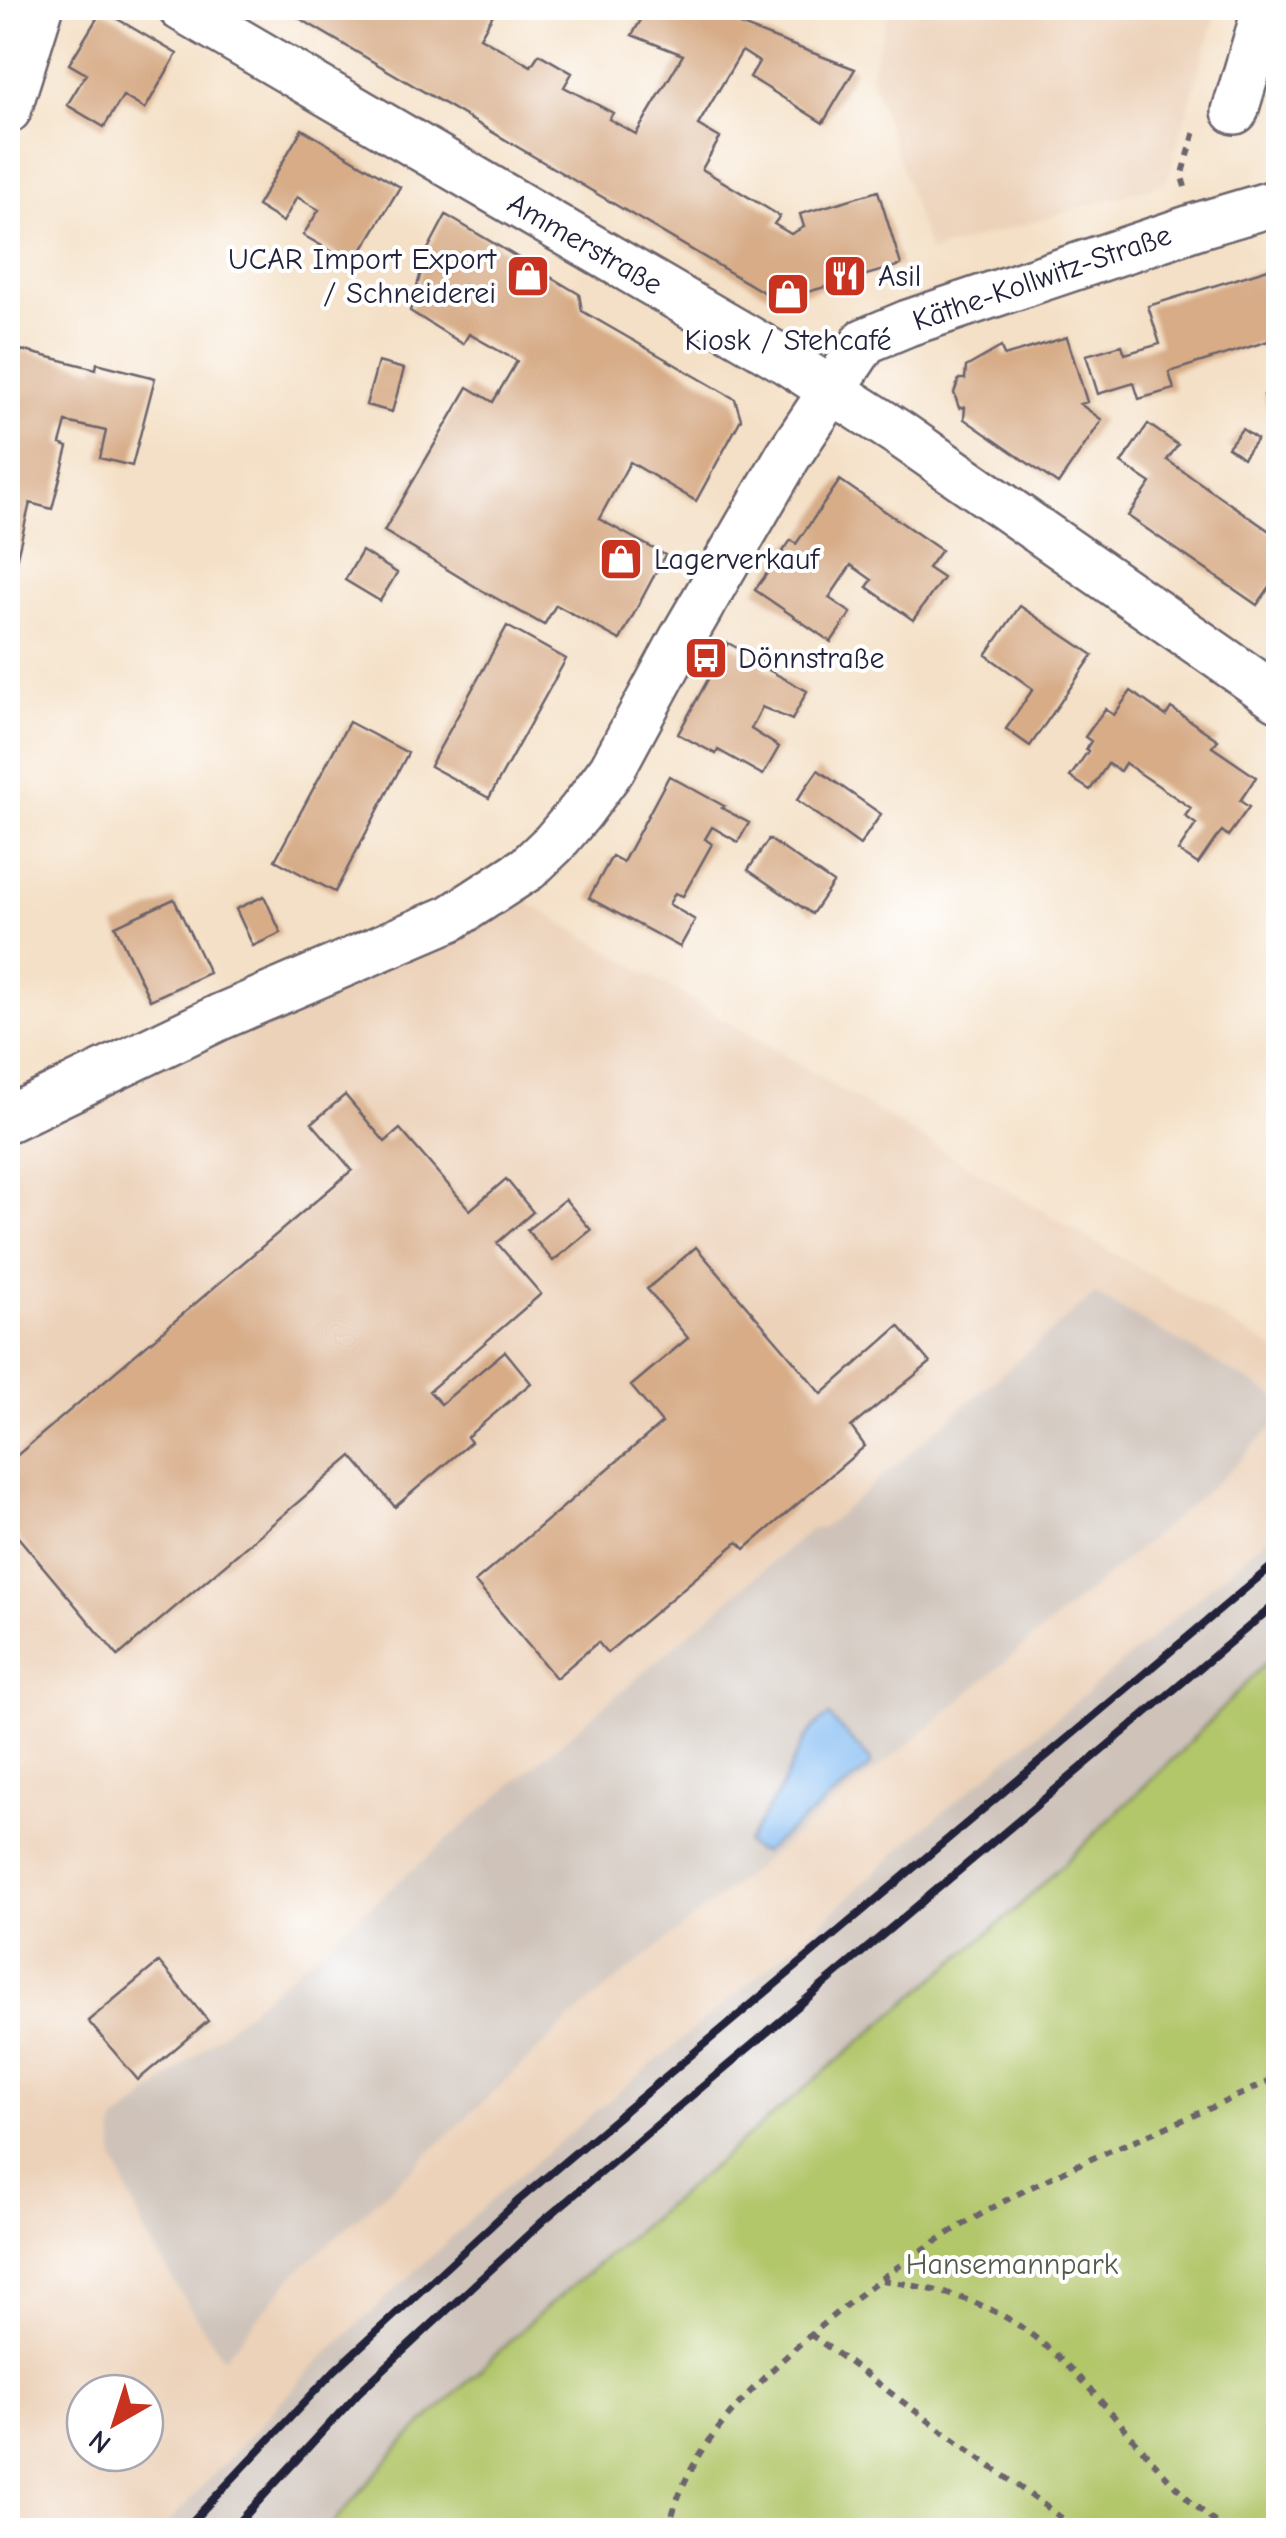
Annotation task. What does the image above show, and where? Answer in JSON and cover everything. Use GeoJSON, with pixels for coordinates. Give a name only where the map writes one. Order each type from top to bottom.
{"type":"FeatureCollection","features":[{"type":"Feature","properties":{"kind":"street"},"geometry":{"type":"LineString","coordinates":[[8,110],[40,8]]}},
{"type":"Feature","properties":{"kind":"street","name":"Ammerstraße"},"geometry":{"type":"LineString","coordinates":[[180,8],[757,344],[900,434],[1278,698]]}},
{"type":"Feature","properties":{"kind":"street"},"geometry":{"type":"LineString","coordinates":[[1235,111],[1266,8]]}},
{"type":"Feature","properties":{"kind":"street","name":"Käthe-Kollwitz-Straße"},"geometry":{"type":"LineString","coordinates":[[832,392],[865,342],[908,322],[1278,202]]}},
{"type":"Feature","properties":{"kind":"street"},"geometry":{"type":"LineString","coordinates":[[8,1119],[220,1017],[451,918],[528,868],[554,844],[612,769],[682,639],[779,473],[832,392]]}},
{"type":"Feature","properties":{"kind":"path"},"geometry":{"type":"LineString","coordinates":[[1197,226],[1182,177],[1196,129],[1235,111]]}},
{"type":"Feature","properties":{"kind":"path"},"geometry":{"type":"LineString","coordinates":[[669,2530],[696,2459],[745,2396],[810,2334],[881,2280],[959,2226],[1008,2200],[1082,2163],[1233,2100],[1278,2076]]}},
{"type":"Feature","properties":{"kind":"path"},"geometry":{"type":"LineString","coordinates":[[881,2280],[956,2296],[1024,2328],[1052,2352],[1182,2492],[1225,2530]]}},
{"type":"Feature","properties":{"kind":"path"},"geometry":{"type":"LineString","coordinates":[[810,2334],[1078,2530]]}},
{"type":"Feature","properties":{"kind":"shaded area"},"geometry":{"type":"Polygon","coordinates":[[[890,8],[1218,8],[1166,183],[929,252],[870,74],[890,8]]]}},
{"type":"Feature","properties":{"kind":"shaded area"},"geometry":{"type":"Polygon","coordinates":[[[501,886],[1278,1352],[1278,1528],[913,1837],[820,1924],[504,2188],[312,2368],[162,2530],[8,2530],[8,1123],[501,886]]]}},
{"type":"Feature","properties":{"kind":"shaded area"},"geometry":{"type":"Polygon","coordinates":[[[1095,1294],[1278,1398],[1278,1421],[1224,1476],[907,1745],[585,2006],[297,2272],[224,2358],[146,2235],[115,2160],[115,2124],[810,1530],[823,1528],[1095,1294]]]}},
{"type":"Feature","properties":{"kind":"shaded area"},"geometry":{"type":"Polygon","coordinates":[[[1278,1528],[1278,1650],[1178,1754],[1012,1913],[535,2317],[399,2447],[327,2530],[162,2530],[312,2368],[504,2188],[820,1924],[913,1837],[1278,1528]]]}},
{"type":"Feature","properties":{"kind":"green space","name":"Hansemannpark"},"geometry":{"type":"Polygon","coordinates":[[[1278,1650],[1278,2530],[327,2530],[399,2447],[535,2317],[1012,1913],[1178,1754],[1278,1650]]]}},
{"type":"Feature","properties":{"kind":"water"},"geometry":{"type":"Polygon","coordinates":[[[829,1716],[870,1760],[871,1766],[763,1852],[756,1851],[746,1843],[781,1788],[805,1738],[829,1716]]]}},
{"type":"Feature","properties":{"kind":"building"},"geometry":{"type":"Polygon","coordinates":[[[282,8],[485,8],[494,13],[480,37],[531,66],[539,54],[572,73],[564,87],[613,113],[609,119],[636,134],[683,55],[632,35],[648,8],[695,8],[855,69],[823,123],[750,77],[759,62],[742,51],[698,125],[720,138],[702,169],[780,216],[774,224],[791,234],[804,227],[800,214],[878,191],[901,265],[787,298],[765,293],[282,8]]]}},
{"type":"Feature","properties":{"kind":"building"},"geometry":{"type":"Polygon","coordinates":[[[102,10],[177,54],[145,109],[123,96],[104,127],[67,105],[86,74],[69,64],[102,10]]]}},
{"type":"Feature","properties":{"kind":"building"},"geometry":{"type":"Polygon","coordinates":[[[302,129],[400,187],[354,264],[303,235],[319,210],[297,197],[283,222],[257,206],[302,129]]]}},
{"type":"Feature","properties":{"kind":"building"},"geometry":{"type":"Polygon","coordinates":[[[446,215],[579,294],[582,311],[735,399],[741,419],[696,501],[630,462],[599,519],[665,555],[620,640],[556,605],[544,625],[384,531],[468,387],[493,402],[517,361],[469,334],[463,344],[410,311],[427,251],[446,215]]]}},
{"type":"Feature","properties":{"kind":"building"},"geometry":{"type":"Polygon","coordinates":[[[1278,266],[1278,338],[1169,372],[1174,389],[1139,399],[1134,383],[1098,394],[1086,355],[1122,345],[1125,354],[1160,344],[1148,306],[1278,266]]]}},
{"type":"Feature","properties":{"kind":"building"},"geometry":{"type":"Polygon","coordinates":[[[1067,337],[1087,402],[1080,404],[1102,420],[1058,484],[964,419],[965,407],[959,408],[954,393],[959,379],[965,379],[966,367],[1001,347],[1004,356],[1067,337]]]}},
{"type":"Feature","properties":{"kind":"building"},"geometry":{"type":"Polygon","coordinates":[[[21,350],[96,369],[97,363],[155,378],[132,466],[100,458],[106,431],[66,422],[60,444],[68,447],[52,509],[30,503],[15,565],[8,564],[8,402],[21,350]]]}},
{"type":"Feature","properties":{"kind":"building"},"geometry":{"type":"Polygon","coordinates":[[[378,362],[404,369],[392,412],[366,405],[378,362]]]}},
{"type":"Feature","properties":{"kind":"building"},"geometry":{"type":"Polygon","coordinates":[[[1278,390],[1278,413],[1270,416],[1264,395],[1278,390]]]}},
{"type":"Feature","properties":{"kind":"building"},"geometry":{"type":"Polygon","coordinates":[[[1148,424],[1178,445],[1167,460],[1278,537],[1278,575],[1257,605],[1128,516],[1151,483],[1121,463],[1148,424]]]}},
{"type":"Feature","properties":{"kind":"building"},"geometry":{"type":"Polygon","coordinates":[[[1242,429],[1257,439],[1243,458],[1228,447],[1242,429]]]}},
{"type":"Feature","properties":{"kind":"building"},"geometry":{"type":"Polygon","coordinates":[[[840,480],[941,550],[928,568],[943,578],[913,620],[867,587],[872,580],[851,565],[829,598],[851,613],[831,642],[755,590],[791,540],[796,544],[840,480]]]}},
{"type":"Feature","properties":{"kind":"building"},"geometry":{"type":"Polygon","coordinates":[[[362,551],[397,573],[380,601],[345,580],[362,551]]]}},
{"type":"Feature","properties":{"kind":"building"},"geometry":{"type":"Polygon","coordinates":[[[1020,606],[1093,655],[1030,746],[1006,729],[1033,689],[986,655],[1020,606]]]}},
{"type":"Feature","properties":{"kind":"building"},"geometry":{"type":"Polygon","coordinates":[[[507,626],[566,659],[489,798],[430,766],[507,626]]]}},
{"type":"Feature","properties":{"kind":"building"},"geometry":{"type":"Polygon","coordinates":[[[728,643],[807,691],[792,720],[762,707],[751,729],[779,747],[763,775],[678,734],[728,643]]]}},
{"type":"Feature","properties":{"kind":"building"},"geometry":{"type":"Polygon","coordinates":[[[1131,691],[1166,716],[1171,708],[1218,740],[1212,747],[1256,777],[1240,801],[1249,807],[1228,836],[1222,831],[1198,864],[1178,851],[1196,824],[1185,816],[1191,808],[1125,763],[1120,771],[1108,764],[1090,790],[1070,777],[1088,751],[1091,741],[1085,737],[1105,709],[1114,715],[1131,691]]]}},
{"type":"Feature","properties":{"kind":"building"},"geometry":{"type":"Polygon","coordinates":[[[349,722],[408,753],[335,892],[275,860],[349,722]]]}},
{"type":"Feature","properties":{"kind":"building"},"geometry":{"type":"Polygon","coordinates":[[[818,770],[881,814],[860,845],[797,800],[818,770]]]}},
{"type":"Feature","properties":{"kind":"building"},"geometry":{"type":"Polygon","coordinates":[[[669,776],[749,823],[738,842],[712,827],[705,839],[712,844],[683,896],[675,893],[669,904],[695,920],[680,947],[589,898],[612,856],[623,862],[669,776]]]}},
{"type":"Feature","properties":{"kind":"building"},"geometry":{"type":"Polygon","coordinates":[[[769,839],[833,883],[812,914],[748,870],[769,839]]]}},
{"type":"Feature","properties":{"kind":"building"},"geometry":{"type":"Polygon","coordinates":[[[264,896],[281,933],[253,946],[236,909],[264,896]]]}},
{"type":"Feature","properties":{"kind":"building"},"geometry":{"type":"Polygon","coordinates":[[[174,899],[209,973],[150,1000],[115,926],[174,899]]]}},
{"type":"Feature","properties":{"kind":"building"},"geometry":{"type":"Polygon","coordinates":[[[345,1095],[385,1142],[400,1129],[470,1210],[506,1179],[533,1212],[497,1243],[541,1294],[429,1391],[441,1404],[505,1351],[531,1383],[467,1437],[471,1442],[395,1507],[352,1456],[118,1656],[8,1525],[8,1463],[352,1170],[312,1123],[345,1095]]]}},
{"type":"Feature","properties":{"kind":"building"},"geometry":{"type":"Polygon","coordinates":[[[565,1199],[591,1230],[553,1261],[527,1230],[565,1199]]]}},
{"type":"Feature","properties":{"kind":"building"},"geometry":{"type":"Polygon","coordinates":[[[696,1247],[822,1394],[899,1326],[930,1363],[851,1427],[865,1446],[745,1549],[738,1542],[607,1653],[598,1642],[556,1678],[475,1582],[662,1423],[631,1386],[688,1338],[647,1289],[696,1247]]]}},
{"type":"Feature","properties":{"kind":"building"},"geometry":{"type":"Polygon","coordinates":[[[159,1962],[208,2021],[138,2080],[88,2021],[159,1962]]]}},
{"type":"Feature","properties":{"kind":"railway"},"geometry":{"type":"LineString","coordinates":[[184,2530],[334,2371],[519,2200],[1278,1561]]}},
{"type":"Feature","properties":{"kind":"railway"},"geometry":{"type":"LineString","coordinates":[[232,2530],[359,2392],[543,2221],[1278,1602]]}},
{"type":"Feature","properties":{"kind":"place","name":"UCAR Import Export / Schneiderei"},"geometry":{"type":"Point","coordinates":[528,276]}},
{"type":"Feature","properties":{"kind":"place","name":"Asil"},"geometry":{"type":"Point","coordinates":[845,276]}},
{"type":"Feature","properties":{"kind":"place","name":"Kiosk / Stehcafé"},"geometry":{"type":"Point","coordinates":[788,294]}},
{"type":"Feature","properties":{"kind":"place","name":"Lagerverkauf"},"geometry":{"type":"Point","coordinates":[621,559]}},
{"type":"Feature","properties":{"kind":"place","name":"Dönnstraße"},"geometry":{"type":"Point","coordinates":[706,658]}}]}
